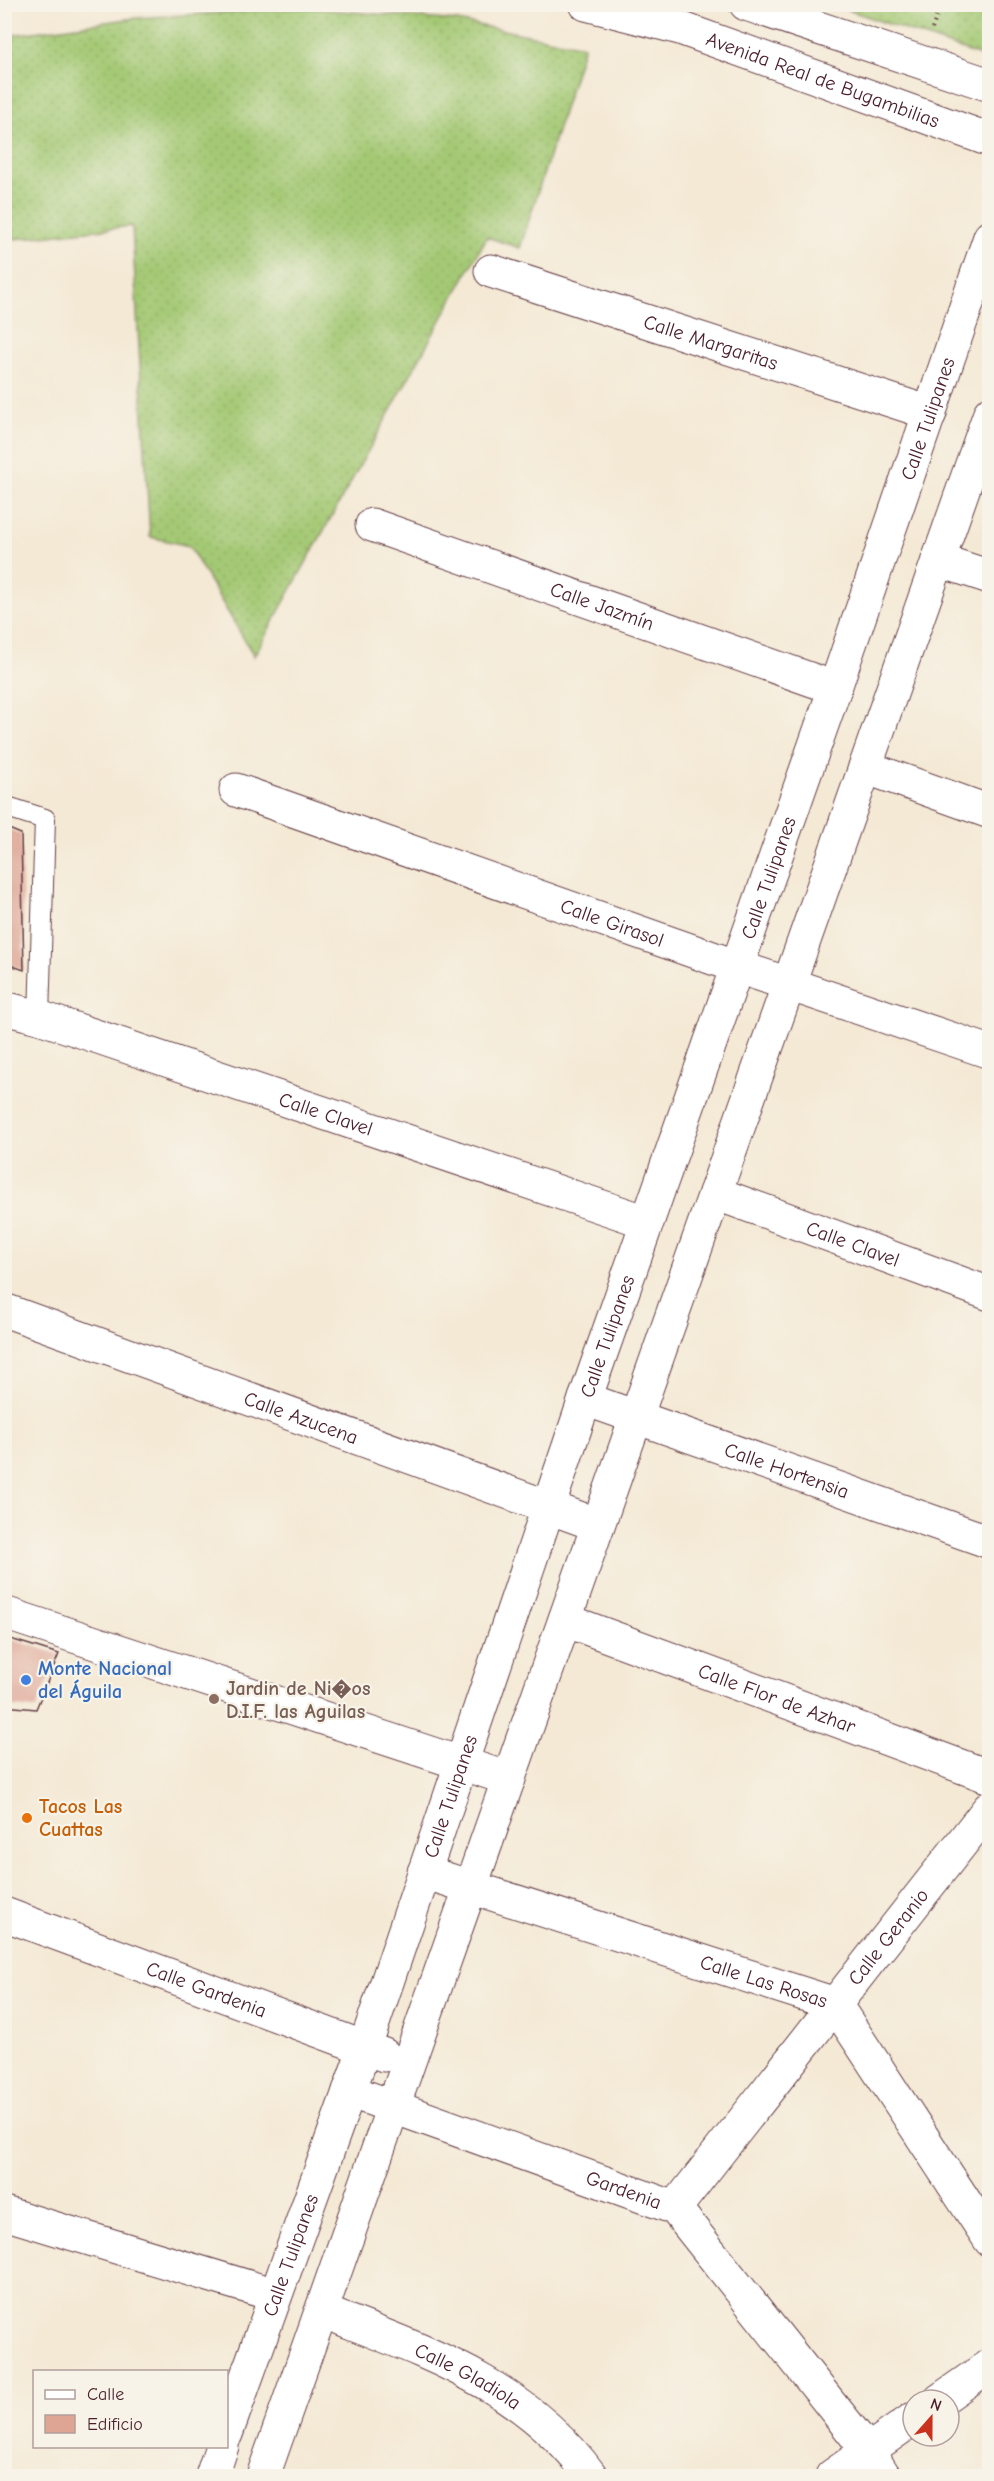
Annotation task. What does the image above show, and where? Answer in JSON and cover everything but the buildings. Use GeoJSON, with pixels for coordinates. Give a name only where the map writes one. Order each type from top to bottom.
{"type":"FeatureCollection","features":[{"type":"Feature","properties":{"kind":"street","name":"Avenida Real de Bugambilias"},"geometry":{"type":"LineString","coordinates":[[586,4],[650,12],[680,28],[990,140]]}},
{"type":"Feature","properties":{"kind":"street"},"geometry":{"type":"LineString","coordinates":[[746,4],[990,85]]}},
{"type":"Feature","properties":{"kind":"street","name":"Calle Tulipanes"},"geometry":{"type":"LineString","coordinates":[[228,2428],[349,2091],[585,1399],[738,967],[990,237]]}},
{"type":"Feature","properties":{"kind":"street","name":"Calle Margaritas"},"geometry":{"type":"LineString","coordinates":[[491,271],[930,413]]}},
{"type":"Feature","properties":{"kind":"street"},"geometry":{"type":"LineString","coordinates":[[264,2476],[990,414]]}},
{"type":"Feature","properties":{"kind":"street","name":"Calle Jazmín"},"geometry":{"type":"LineString","coordinates":[[372,525],[835,688]]}},
{"type":"Feature","properties":{"kind":"street"},"geometry":{"type":"LineString","coordinates":[[938,560],[990,577]]}},
{"type":"Feature","properties":{"kind":"street"},"geometry":{"type":"LineString","coordinates":[[865,767],[990,812]]}},
{"type":"Feature","properties":{"kind":"street","name":"Calle Girasol"},"geometry":{"type":"LineString","coordinates":[[236,790],[789,985],[990,1052]]}},
{"type":"Feature","properties":{"kind":"street","name":"Calle Clavel"},"geometry":{"type":"LineString","coordinates":[[4,1008],[39,1017],[647,1221]]}},
{"type":"Feature","properties":{"kind":"street","name":"Calle Clavel"},"geometry":{"type":"LineString","coordinates":[[715,1193],[990,1294]]}},
{"type":"Feature","properties":{"kind":"street","name":"Calle Azucena"},"geometry":{"type":"LineString","coordinates":[[4,1310],[598,1525]]}},
{"type":"Feature","properties":{"kind":"street","name":"Calle Hortensia"},"geometry":{"type":"LineString","coordinates":[[585,1399],[990,1542]]}},
{"type":"Feature","properties":{"kind":"street"},"geometry":{"type":"LineString","coordinates":[[4,1613],[509,1779]]}},
{"type":"Feature","properties":{"kind":"street","name":"Calle Flor de Azhar"},"geometry":{"type":"LineString","coordinates":[[565,1620],[990,1777]]}},
{"type":"Feature","properties":{"kind":"street","name":"Calle Geranio"},"geometry":{"type":"LineString","coordinates":[[675,2208],[990,1807]]}},
{"type":"Feature","properties":{"kind":"street","name":"Calle Las Rosas"},"geometry":{"type":"LineString","coordinates":[[424,1872],[835,2004],[990,2240]]}},
{"type":"Feature","properties":{"kind":"street","name":"Calle Gardenia"},"geometry":{"type":"LineString","coordinates":[[4,1914],[408,2064]]}},
{"type":"Feature","properties":{"kind":"street","name":"Gardenia"},"geometry":{"type":"LineString","coordinates":[[349,2091],[675,2208],[876,2464]]}},
{"type":"Feature","properties":{"kind":"street"},"geometry":{"type":"LineString","coordinates":[[4,2213],[275,2295]]}},
{"type":"Feature","properties":{"kind":"street","name":"Calle Gladiola"},"geometry":{"type":"LineString","coordinates":[[322,2311],[445,2360],[515,2400],[576,2456],[591,2476]]}},
{"type":"Feature","properties":{"kind":"street"},"geometry":{"type":"LineString","coordinates":[[957,2388],[990,2365]]}},
{"type":"Feature","properties":{"kind":"street"},"geometry":{"type":"LineString","coordinates":[[832,2476],[876,2464],[901,2434]]}},
{"type":"Feature","properties":{"kind":"street"},"geometry":{"type":"LineString","coordinates":[[212,2476],[221,2448]]}},
{"type":"Feature","properties":{"kind":"lane"},"geometry":{"type":"LineString","coordinates":[[4,806],[45,819],[39,1017]]}},
{"type":"Feature","properties":{"kind":"path"},"geometry":{"type":"LineString","coordinates":[[930,34],[941,4]]}},
{"type":"Feature","properties":{"kind":"green space"},"geometry":{"type":"Polygon","coordinates":[[[834,5],[989,5],[989,59],[834,5]]]}},
{"type":"Feature","properties":{"kind":"green space"},"geometry":{"type":"Polygon","coordinates":[[[307,8],[457,21],[584,46],[520,248],[487,237],[254,656],[189,546],[150,537],[132,226],[5,240],[5,36],[135,18],[307,8]]]}},
{"type":"Feature","properties":{"kind":"place","name":"Monte Nacional del Águila"},"geometry":{"type":"Point","coordinates":[26,1680]}},
{"type":"Feature","properties":{"kind":"place","name":"Jardin de Ni�os D.I.F. las Aguilas"},"geometry":{"type":"Point","coordinates":[214,1699]}},
{"type":"Feature","properties":{"kind":"place","name":"Tacos Las Cuattas"},"geometry":{"type":"Point","coordinates":[27,1818]}}]}
